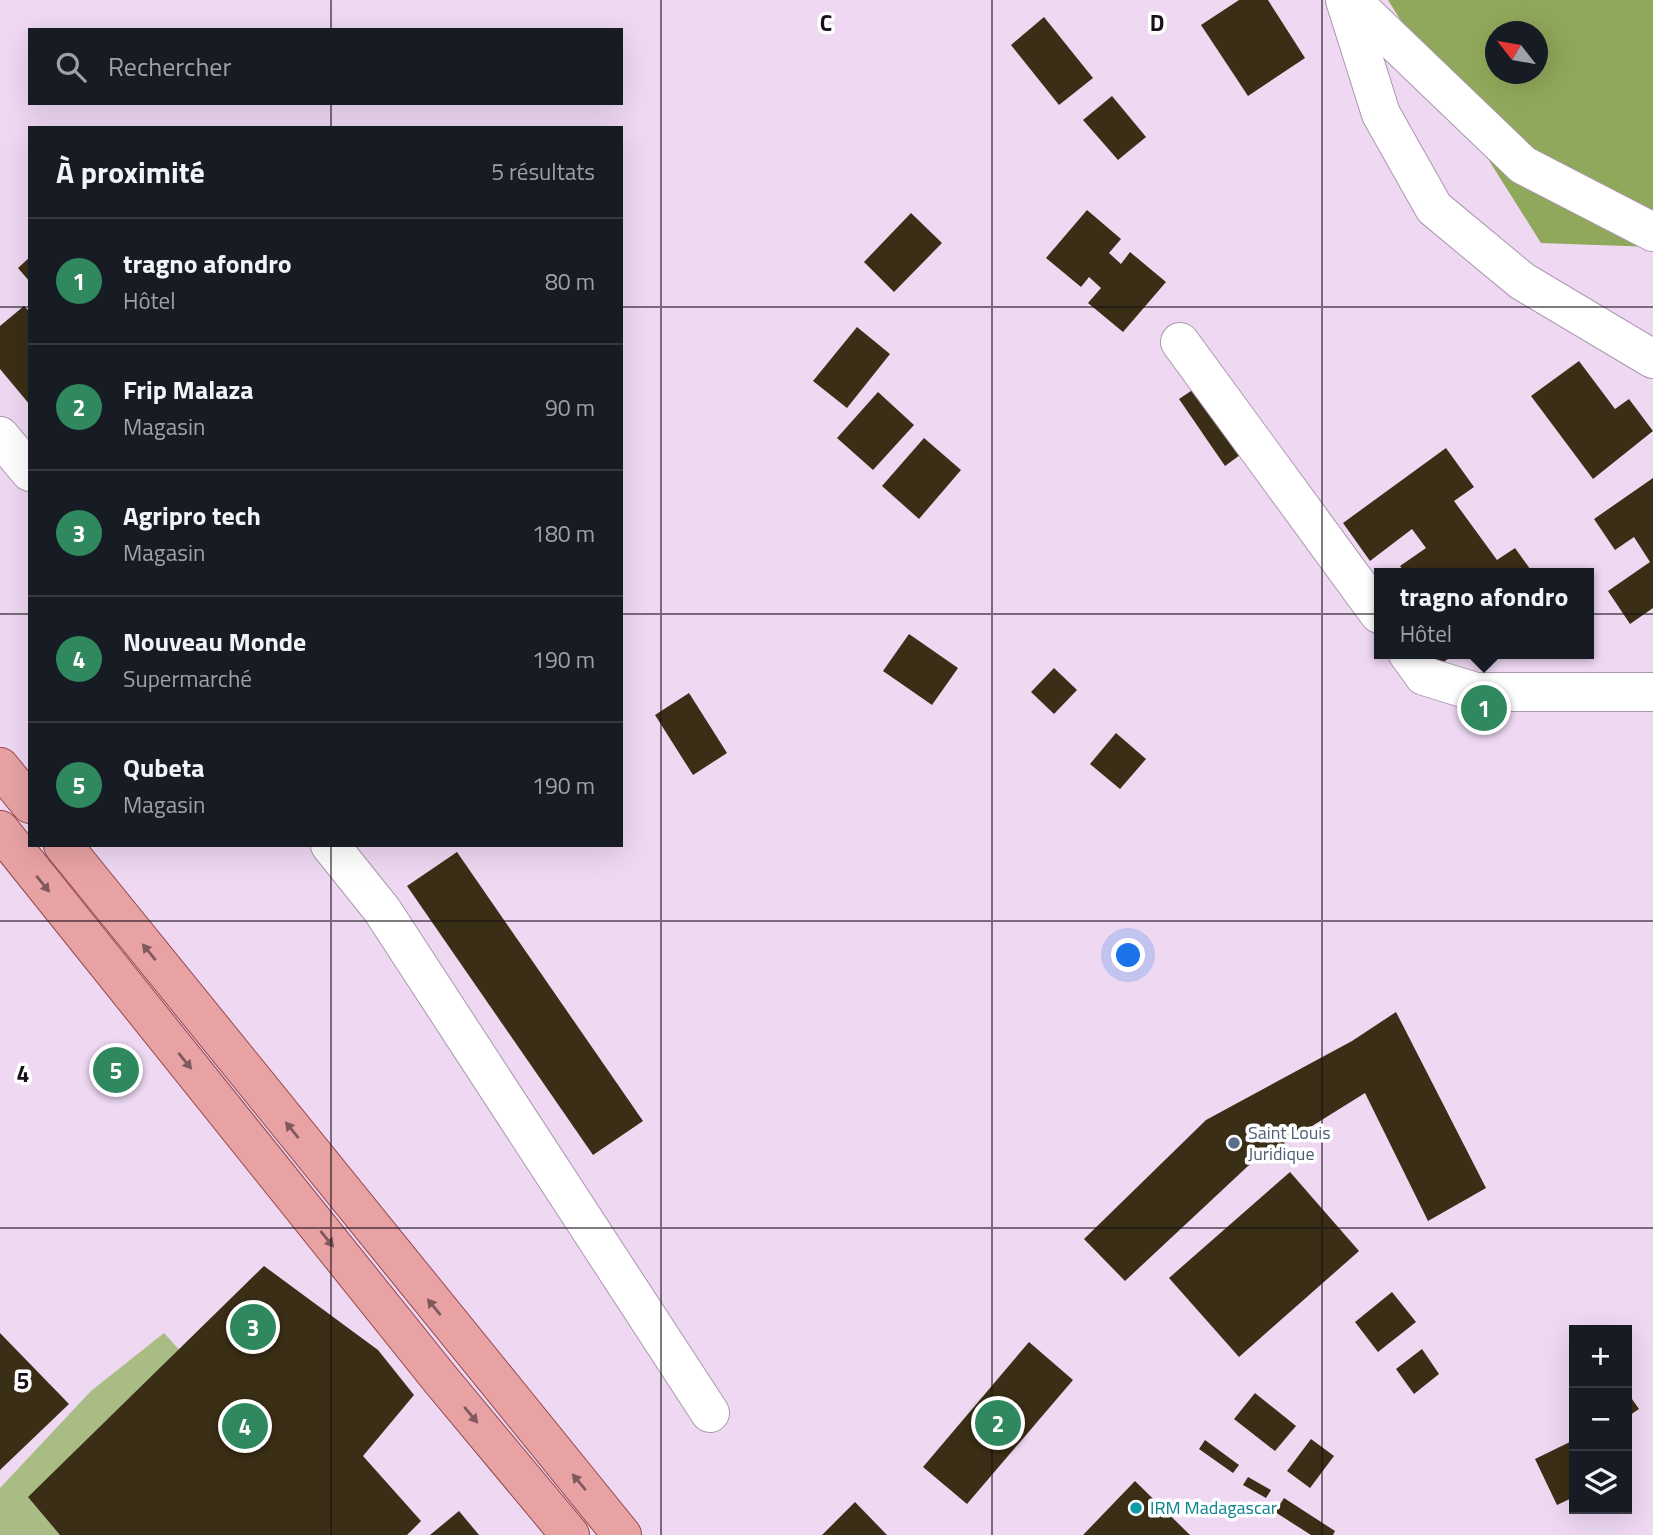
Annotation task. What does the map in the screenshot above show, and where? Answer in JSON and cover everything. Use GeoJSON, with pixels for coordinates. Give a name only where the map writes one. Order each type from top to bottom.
{"type":"FeatureCollection","features":[{"type":"Feature","properties":{"kind":"main road"},"geometry":{"type":"LineString","coordinates":[[0,767],[28,802]]}},
{"type":"Feature","properties":{"kind":"main road"},"geometry":{"type":"LineString","coordinates":[[0,831],[432,1369],[570,1535]]}},
{"type":"Feature","properties":{"kind":"main road"},"geometry":{"type":"LineString","coordinates":[[65,847],[622,1535]]}},
{"type":"Feature","properties":{"kind":"street"},"geometry":{"type":"LineString","coordinates":[[1345,0],[1381,114],[1434,208],[1522,281],[1653,359]]}},
{"type":"Feature","properties":{"kind":"street"},"geometry":{"type":"LineString","coordinates":[[1351,0],[1522,164],[1653,232]]}},
{"type":"Feature","properties":{"kind":"street"},"geometry":{"type":"LineString","coordinates":[[1388,0],[1506,149]]}},
{"type":"Feature","properties":{"kind":"street"},"geometry":{"type":"LineString","coordinates":[[1180,342],[1374,607]]}},
{"type":"Feature","properties":{"kind":"street"},"geometry":{"type":"LineString","coordinates":[[0,436],[28,470]]}},
{"type":"Feature","properties":{"kind":"street"},"geometry":{"type":"LineString","coordinates":[[1412,659],[1424,676],[1475,692],[1653,692]]}},
{"type":"Feature","properties":{"kind":"street"},"geometry":{"type":"LineString","coordinates":[[332,847],[382,910],[710,1413]]}},
{"type":"Feature","properties":{"kind":"green space"},"geometry":{"type":"Polygon","coordinates":[[[1388,0],[1653,0],[1653,247],[1541,243],[1388,0]]]}},
{"type":"Feature","properties":{"kind":"green space"},"geometry":{"type":"Polygon","coordinates":[[[164,1333],[247,1425],[195,1535],[0,1535],[0,1488],[91,1391],[164,1333]]]}},
{"type":"Feature","properties":{"kind":"building"},"geometry":{"type":"Polygon","coordinates":[[[1239,0],[1268,0],[1305,58],[1248,96],[1201,25],[1239,0]]]}},
{"type":"Feature","properties":{"kind":"building"},"geometry":{"type":"Polygon","coordinates":[[[1044,17],[1093,78],[1059,105],[1011,45],[1044,17]]]}},
{"type":"Feature","properties":{"kind":"building"},"geometry":{"type":"Polygon","coordinates":[[[1112,96],[1146,137],[1118,160],[1083,120],[1112,96]]]}},
{"type":"Feature","properties":{"kind":"building"},"geometry":{"type":"Polygon","coordinates":[[[1087,210],[1121,239],[1109,253],[1121,264],[1130,252],[1166,282],[1123,332],[1088,303],[1101,288],[1089,277],[1081,287],[1046,258],[1087,210]]]}},
{"type":"Feature","properties":{"kind":"building"},"geometry":{"type":"Polygon","coordinates":[[[911,213],[942,243],[894,292],[864,262],[911,213]]]}},
{"type":"Feature","properties":{"kind":"building"},"geometry":{"type":"Polygon","coordinates":[[[28,259],[28,280],[18,268],[28,259]]]}},
{"type":"Feature","properties":{"kind":"building"},"geometry":{"type":"Polygon","coordinates":[[[24,306],[28,310],[28,403],[0,369],[0,326],[24,306]]]}},
{"type":"Feature","properties":{"kind":"building"},"geometry":{"type":"Polygon","coordinates":[[[857,327],[890,354],[847,408],[813,381],[857,327]]]}},
{"type":"Feature","properties":{"kind":"building"},"geometry":{"type":"Polygon","coordinates":[[[1579,361],[1615,409],[1629,399],[1653,431],[1593,479],[1531,396],[1579,361]]]}},
{"type":"Feature","properties":{"kind":"building"},"geometry":{"type":"Polygon","coordinates":[[[1194,389],[1240,455],[1225,466],[1179,399],[1194,389]]]}},
{"type":"Feature","properties":{"kind":"building"},"geometry":{"type":"Polygon","coordinates":[[[878,392],[914,425],[873,470],[837,438],[878,392]]]}},
{"type":"Feature","properties":{"kind":"building"},"geometry":{"type":"Polygon","coordinates":[[[924,438],[961,470],[919,519],[882,486],[924,438]]]}},
{"type":"Feature","properties":{"kind":"building"},"geometry":{"type":"Polygon","coordinates":[[[1446,448],[1474,487],[1454,501],[1497,560],[1515,548],[1529,568],[1401,568],[1400,566],[1426,548],[1412,529],[1370,561],[1343,523],[1446,448]]]}},
{"type":"Feature","properties":{"kind":"building"},"geometry":{"type":"Polygon","coordinates":[[[1653,478],[1653,608],[1630,624],[1608,591],[1650,562],[1634,537],[1615,550],[1594,519],[1653,478]]]}},
{"type":"Feature","properties":{"kind":"building"},"geometry":{"type":"Polygon","coordinates":[[[909,634],[958,668],[932,705],[883,671],[909,634]]]}},
{"type":"Feature","properties":{"kind":"building"},"geometry":{"type":"Polygon","coordinates":[[[1433,659],[1448,659],[1438,666],[1433,659]]]}},
{"type":"Feature","properties":{"kind":"building"},"geometry":{"type":"Polygon","coordinates":[[[1054,668],[1077,690],[1054,714],[1031,692],[1054,668]]]}},
{"type":"Feature","properties":{"kind":"building"},"geometry":{"type":"Polygon","coordinates":[[[689,693],[727,753],[693,775],[655,715],[689,693]]]}},
{"type":"Feature","properties":{"kind":"building"},"geometry":{"type":"Polygon","coordinates":[[[1116,733],[1146,759],[1120,789],[1090,764],[1116,733]]]}},
{"type":"Feature","properties":{"kind":"building"},"geometry":{"type":"Polygon","coordinates":[[[457,852],[643,1121],[593,1155],[407,886],[457,852]]]}},
{"type":"Feature","properties":{"kind":"building","name":"Saint Louis Juridique"},"geometry":{"type":"Polygon","coordinates":[[[1396,1012],[1486,1188],[1428,1221],[1365,1093],[1248,1166],[1125,1281],[1084,1239],[1206,1120],[1352,1041],[1396,1012]]]}},
{"type":"Feature","properties":{"kind":"building"},"geometry":{"type":"Polygon","coordinates":[[[1290,1172],[1359,1251],[1239,1357],[1169,1278],[1290,1172]]]}},
{"type":"Feature","properties":{"kind":"building"},"geometry":{"type":"Polygon","coordinates":[[[264,1266],[378,1350],[414,1395],[363,1456],[421,1521],[407,1535],[60,1535],[28,1497],[264,1266]]]}},
{"type":"Feature","properties":{"kind":"building"},"geometry":{"type":"Polygon","coordinates":[[[1392,1292],[1416,1322],[1378,1352],[1355,1322],[1392,1292]]]}},
{"type":"Feature","properties":{"kind":"building"},"geometry":{"type":"Polygon","coordinates":[[[0,1333],[69,1404],[0,1470],[0,1333]]]}},
{"type":"Feature","properties":{"kind":"building"},"geometry":{"type":"Polygon","coordinates":[[[1029,1342],[1073,1380],[967,1504],[923,1467],[1029,1342]]]}},
{"type":"Feature","properties":{"kind":"building"},"geometry":{"type":"Polygon","coordinates":[[[1422,1349],[1439,1374],[1414,1394],[1396,1369],[1422,1349]]]}},
{"type":"Feature","properties":{"kind":"building"},"geometry":{"type":"Polygon","coordinates":[[[1255,1393],[1296,1426],[1275,1451],[1234,1419],[1255,1393]]]}},
{"type":"Feature","properties":{"kind":"building"},"geometry":{"type":"Polygon","coordinates":[[[1632,1399],[1639,1409],[1632,1414],[1632,1399]]]}},
{"type":"Feature","properties":{"kind":"building"},"geometry":{"type":"Polygon","coordinates":[[[1311,1439],[1334,1456],[1310,1488],[1287,1471],[1311,1439]]]}},
{"type":"Feature","properties":{"kind":"building"},"geometry":{"type":"Polygon","coordinates":[[[1205,1440],[1239,1465],[1233,1473],[1199,1449],[1205,1440]]]}},
{"type":"Feature","properties":{"kind":"building"},"geometry":{"type":"Polygon","coordinates":[[[1569,1442],[1569,1499],[1557,1505],[1535,1459],[1569,1442]]]}},
{"type":"Feature","properties":{"kind":"building"},"geometry":{"type":"Polygon","coordinates":[[[1248,1477],[1271,1490],[1266,1498],[1243,1485],[1248,1477]]]}},
{"type":"Feature","properties":{"kind":"building","name":"IRM Madagascar"},"geometry":{"type":"Polygon","coordinates":[[[1135,1481],[1190,1535],[1083,1535],[1135,1481]]]}},
{"type":"Feature","properties":{"kind":"building"},"geometry":{"type":"Polygon","coordinates":[[[1284,1498],[1335,1531],[1333,1535],[1311,1535],[1275,1512],[1284,1498]]]}},
{"type":"Feature","properties":{"kind":"building"},"geometry":{"type":"Polygon","coordinates":[[[855,1502],[887,1535],[822,1535],[855,1502]]]}},
{"type":"Feature","properties":{"kind":"building"},"geometry":{"type":"Polygon","coordinates":[[[459,1511],[479,1535],[430,1535],[459,1511]]]}},
{"type":"Feature","properties":{"kind":"place","name":"tragno afondro"},"geometry":{"type":"Point","coordinates":[1484,708]}},
{"type":"Feature","properties":{"kind":"place","name":"Qubeta"},"geometry":{"type":"Point","coordinates":[116,1070]}},
{"type":"Feature","properties":{"kind":"place","name":"Saint Louis Juridique"},"geometry":{"type":"Point","coordinates":[1234,1143]}},
{"type":"Feature","properties":{"kind":"place","name":"Agripro tech"},"geometry":{"type":"Point","coordinates":[253,1327]}},
{"type":"Feature","properties":{"kind":"place","name":"Frip Malaza"},"geometry":{"type":"Point","coordinates":[998,1423]}},
{"type":"Feature","properties":{"kind":"place","name":"Nouveau Monde"},"geometry":{"type":"Point","coordinates":[245,1426]}},
{"type":"Feature","properties":{"kind":"place","name":"IRM Madagascar"},"geometry":{"type":"Point","coordinates":[1136,1508]}}]}
